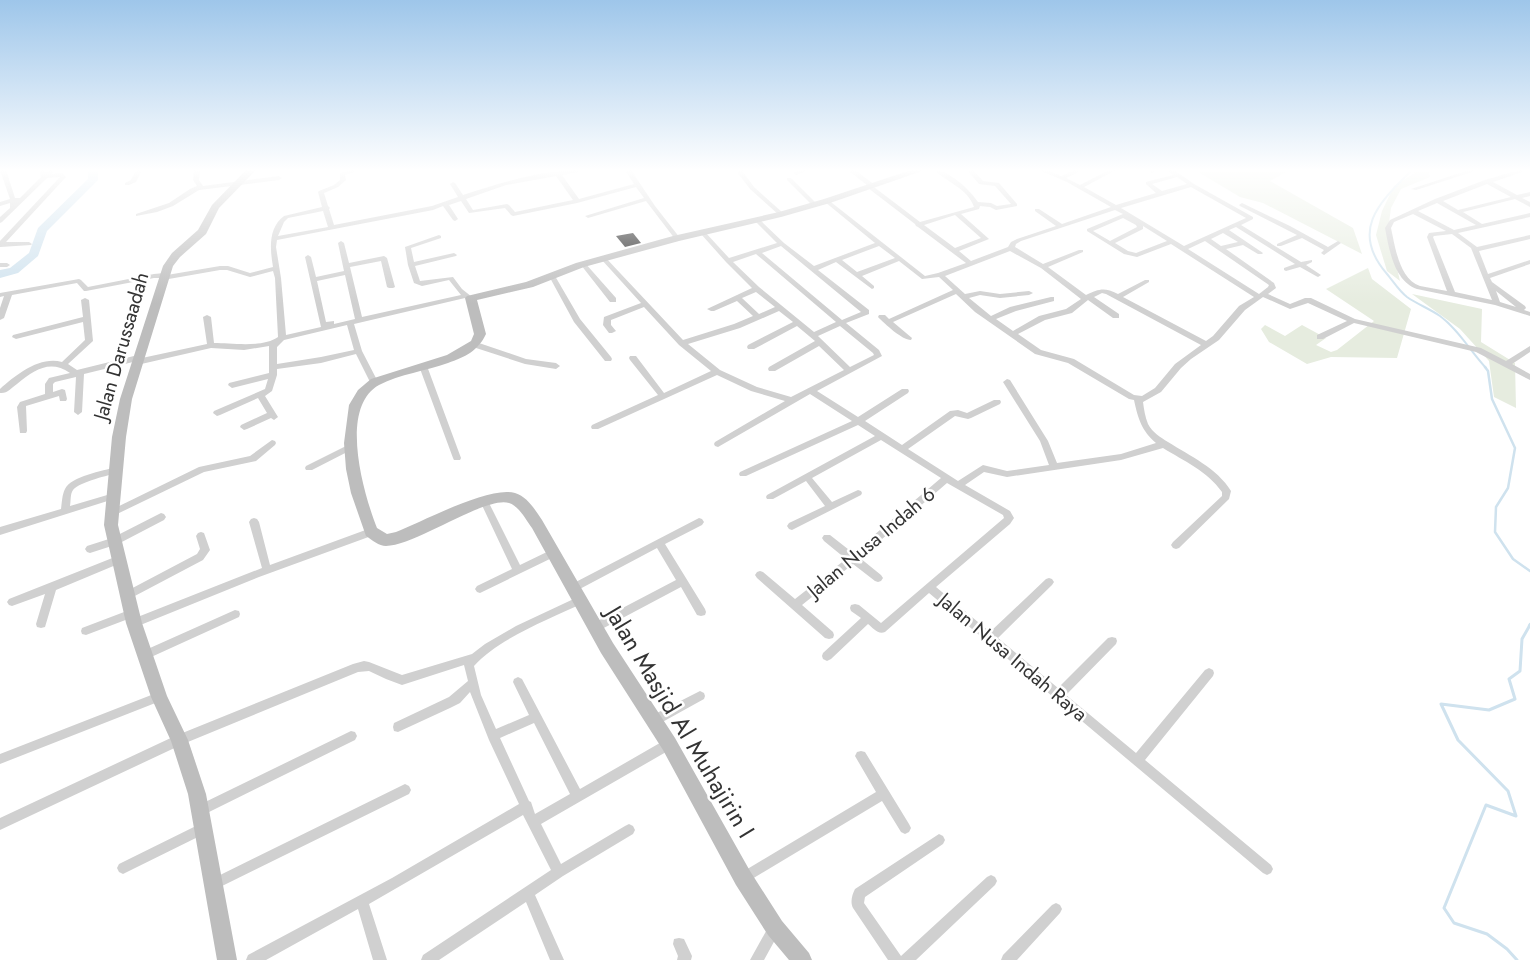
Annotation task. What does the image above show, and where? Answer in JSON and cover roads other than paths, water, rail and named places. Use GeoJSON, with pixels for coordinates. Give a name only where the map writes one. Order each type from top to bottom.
{"type":"FeatureCollection","features":[{"type":"Feature","properties":{"kind":"street"},"geometry":{"type":"LineString","coordinates":[[1,245],[29,215]]}},
{"type":"Feature","properties":{"kind":"street","name":"Jalan Darussaadah"},"geometry":{"type":"LineString","coordinates":[[211,215],[202,232],[172,260],[164,276],[126,399],[119,436],[111,525],[133,618],[159,697],[179,740],[201,810],[227,960]]}},
{"type":"Feature","properties":{"kind":"street"},"geometry":{"type":"LineString","coordinates":[[282,338],[276,268],[272,247],[281,221],[286,217],[296,215]]}},
{"type":"Feature","properties":{"kind":"street"},"geometry":{"type":"LineString","coordinates":[[328,215],[331,227]]}},
{"type":"Feature","properties":{"kind":"street"},"geometry":{"type":"LineString","coordinates":[[274,239],[391,215]]}},
{"type":"Feature","properties":{"kind":"street"},"geometry":{"type":"LineString","coordinates":[[452,215],[455,220]]}},
{"type":"Feature","properties":{"kind":"street"},"geometry":{"type":"LineString","coordinates":[[588,216],[592,215]]}},
{"type":"Feature","properties":{"kind":"street"},"geometry":{"type":"LineString","coordinates":[[659,215],[677,238]]}},
{"type":"Feature","properties":{"kind":"street"},"geometry":{"type":"LineString","coordinates":[[308,257],[323,325],[528,285],[603,258],[677,238],[778,215]]}},
{"type":"Feature","properties":{"kind":"street"},"geometry":{"type":"LineString","coordinates":[[844,215],[924,278],[940,275],[1011,248],[1015,242],[1099,215]]}},
{"type":"Feature","properties":{"kind":"street"},"geometry":{"type":"LineString","coordinates":[[905,215],[970,263]]}},
{"type":"Feature","properties":{"kind":"street"},"geometry":{"type":"LineString","coordinates":[[918,225],[950,215]]}},
{"type":"Feature","properties":{"kind":"street"},"geometry":{"type":"LineString","coordinates":[[953,251],[986,239],[958,215]]}},
{"type":"Feature","properties":{"kind":"street"},"geometry":{"type":"LineString","coordinates":[[1044,215],[1061,226]]}},
{"type":"Feature","properties":{"kind":"street"},"geometry":{"type":"LineString","coordinates":[[1128,215],[1261,295],[1290,307],[1305,300],[1310,300],[1353,321],[1472,348],[1530,377]]}},
{"type":"Feature","properties":{"kind":"street"},"geometry":{"type":"LineString","coordinates":[[1184,248],[1251,218],[1248,215]]}},
{"type":"Feature","properties":{"kind":"street"},"geometry":{"type":"LineString","coordinates":[[1259,215],[1302,235],[1326,251],[1338,242]]}},
{"type":"Feature","properties":{"kind":"street"},"geometry":{"type":"LineString","coordinates":[[1405,215],[1392,221],[1388,228],[1399,264],[1410,284],[1497,303],[1530,313]]}},
{"type":"Feature","properties":{"kind":"street"},"geometry":{"type":"LineString","coordinates":[[1420,215],[1453,232],[1475,250],[1497,303]]}},
{"type":"Feature","properties":{"kind":"street"},"geometry":{"type":"LineString","coordinates":[[1462,215],[1482,226]]}},
{"type":"Feature","properties":{"kind":"street"},"geometry":{"type":"LineString","coordinates":[[1452,294],[1430,235],[1453,232],[1530,215]]}},
{"type":"Feature","properties":{"kind":"street"},"geometry":{"type":"LineString","coordinates":[[1110,243],[1140,230],[1142,227],[1123,216],[1090,228],[1091,232],[1126,253],[1137,255],[1172,241]]}},
{"type":"Feature","properties":{"kind":"street"},"geometry":{"type":"LineString","coordinates":[[757,220],[782,244],[866,312],[813,335]]}},
{"type":"Feature","properties":{"kind":"street"},"geometry":{"type":"LineString","coordinates":[[1237,225],[1318,275]]}},
{"type":"Feature","properties":{"kind":"street"},"geometry":{"type":"LineString","coordinates":[[1225,231],[1260,253]]}},
{"type":"Feature","properties":{"kind":"street"},"geometry":{"type":"LineString","coordinates":[[703,233],[756,289],[813,335],[849,370]]}},
{"type":"Feature","properties":{"kind":"street"},"geometry":{"type":"LineString","coordinates":[[1279,245],[1302,235]]}},
{"type":"Feature","properties":{"kind":"street"},"geometry":{"type":"LineString","coordinates":[[439,237],[409,246],[408,252],[417,283],[422,284],[451,278],[468,297],[480,334],[479,340],[476,345],[463,353],[374,382],[361,397],[354,409],[350,446],[353,478],[371,532],[384,540],[398,538],[484,501],[518,570]]}},
{"type":"Feature","properties":{"kind":"street"},"geometry":{"type":"LineString","coordinates":[[1475,250],[1530,237]]}},
{"type":"Feature","properties":{"kind":"street"},"geometry":{"type":"LineString","coordinates":[[940,275],[991,319],[1038,352],[1071,361],[1138,399],[1149,397],[1158,390],[1178,366],[1216,338],[1236,313],[1272,288],[1272,284],[1207,239]]}},
{"type":"Feature","properties":{"kind":"street"},"geometry":{"type":"LineString","coordinates":[[341,242],[359,319]]}},
{"type":"Feature","properties":{"kind":"street"},"geometry":{"type":"LineString","coordinates":[[813,269],[880,243]]}},
{"type":"Feature","properties":{"kind":"street"},"geometry":{"type":"LineString","coordinates":[[1220,248],[1245,243]]}},
{"type":"Feature","properties":{"kind":"street"},"geometry":{"type":"LineString","coordinates":[[1,245],[29,244]]}},
{"type":"Feature","properties":{"kind":"street"},"geometry":{"type":"LineString","coordinates":[[728,261],[782,244]]}},
{"type":"Feature","properties":{"kind":"street"},"geometry":{"type":"LineString","coordinates":[[1011,248],[1043,267],[1070,289],[1116,316]]}},
{"type":"Feature","properties":{"kind":"street"},"geometry":{"type":"LineString","coordinates":[[718,444],[792,400],[878,356],[876,352],[843,323],[757,252]]}},
{"type":"Feature","properties":{"kind":"street"},"geometry":{"type":"LineString","coordinates":[[1043,267],[1081,252]]}},
{"type":"Feature","properties":{"kind":"street"},"geometry":{"type":"LineString","coordinates":[[411,265],[454,255]]}},
{"type":"Feature","properties":{"kind":"street"},"geometry":{"type":"LineString","coordinates":[[314,280],[384,258],[391,287]]}},
{"type":"Feature","properties":{"kind":"street"},"geometry":{"type":"LineString","coordinates":[[603,258],[682,343],[717,372],[754,389],[792,400]]}},
{"type":"Feature","properties":{"kind":"street"},"geometry":{"type":"LineString","coordinates":[[857,276],[899,259]]}},
{"type":"Feature","properties":{"kind":"street"},"geometry":{"type":"LineString","coordinates":[[837,260],[872,287]]}},
{"type":"Feature","properties":{"kind":"street"},"geometry":{"type":"LineString","coordinates":[[1286,269],[1310,261]]}},
{"type":"Feature","properties":{"kind":"street"},"geometry":{"type":"LineString","coordinates":[[1487,279],[1530,262]]}},
{"type":"Feature","properties":{"kind":"street"},"geometry":{"type":"LineString","coordinates":[[583,264],[613,300]]}},
{"type":"Feature","properties":{"kind":"street"},"geometry":{"type":"LineString","coordinates":[[0,318],[4,295],[75,282],[82,282],[86,289],[141,278],[220,268],[228,268],[250,275],[276,268]]}},
{"type":"Feature","properties":{"kind":"street"},"geometry":{"type":"LineString","coordinates":[[552,276],[577,320],[608,359]]}},
{"type":"Feature","properties":{"kind":"street"},"geometry":{"type":"LineString","coordinates":[[1487,279],[1530,313]]}},
{"type":"Feature","properties":{"kind":"street"},"geometry":{"type":"LineString","coordinates":[[1118,297],[1147,281]]}},
{"type":"Feature","properties":{"kind":"street"},"geometry":{"type":"LineString","coordinates":[[711,309],[756,289]]}},
{"type":"Feature","properties":{"kind":"street"},"geometry":{"type":"LineString","coordinates":[[908,338],[884,320],[957,291]]}},
{"type":"Feature","properties":{"kind":"street"},"geometry":{"type":"LineString","coordinates":[[1012,334],[1042,318],[1070,310],[1088,298],[1104,291],[1207,345]]}},
{"type":"Feature","properties":{"kind":"street"},"geometry":{"type":"LineString","coordinates":[[964,297],[980,293],[1000,296],[1029,293]]}},
{"type":"Feature","properties":{"kind":"street"},"geometry":{"type":"LineString","coordinates":[[738,298],[758,317]]}},
{"type":"Feature","properties":{"kind":"street"},"geometry":{"type":"LineString","coordinates":[[991,319],[1014,309],[1051,299]]}},
{"type":"Feature","properties":{"kind":"street"},"geometry":{"type":"LineString","coordinates":[[63,365],[88,343],[85,300]]}},
{"type":"Feature","properties":{"kind":"street"},"geometry":{"type":"LineString","coordinates":[[612,331],[607,325],[607,319],[645,304]]}},
{"type":"Feature","properties":{"kind":"street"},"geometry":{"type":"LineString","coordinates":[[682,343],[737,326],[779,308]]}},
{"type":"Feature","properties":{"kind":"street"},"geometry":{"type":"LineString","coordinates":[[1070,310],[1076,316]]}},
{"type":"Feature","properties":{"kind":"street"},"geometry":{"type":"LineString","coordinates":[[207,317],[211,346]]}},
{"type":"Feature","properties":{"kind":"street"},"geometry":{"type":"LineString","coordinates":[[16,337],[86,319]]}},
{"type":"Feature","properties":{"kind":"street"},"geometry":{"type":"LineString","coordinates":[[48,396],[50,381],[78,373],[211,346],[228,345],[240,347],[265,343],[274,344],[282,338],[350,323],[359,319]]}},
{"type":"Feature","properties":{"kind":"street"},"geometry":{"type":"LineString","coordinates":[[1320,337],[1353,321]]}},
{"type":"Feature","properties":{"kind":"street"},"geometry":{"type":"LineString","coordinates":[[350,323],[358,351],[374,382]]}},
{"type":"Feature","properties":{"kind":"street"},"geometry":{"type":"LineString","coordinates":[[751,346],[796,323]]}},
{"type":"Feature","properties":{"kind":"street"},"geometry":{"type":"LineString","coordinates":[[772,369],[820,342]]}},
{"type":"Feature","properties":{"kind":"street"},"geometry":{"type":"LineString","coordinates":[[216,413],[261,396],[270,389],[274,344]]}},
{"type":"Feature","properties":{"kind":"street"},"geometry":{"type":"LineString","coordinates":[[476,345],[525,361],[556,366]]}},
{"type":"Feature","properties":{"kind":"street"},"geometry":{"type":"LineString","coordinates":[[1507,364],[1530,348]]}},
{"type":"Feature","properties":{"kind":"street"},"geometry":{"type":"LineString","coordinates":[[232,386],[273,371],[358,351]]}},
{"type":"Feature","properties":{"kind":"street"},"geometry":{"type":"LineString","coordinates":[[633,358],[662,395]]}},
{"type":"Feature","properties":{"kind":"street"},"geometry":{"type":"LineString","coordinates":[[3,391],[43,365],[56,363],[78,373]]}},
{"type":"Feature","properties":{"kind":"street"},"geometry":{"type":"LineString","coordinates":[[423,366],[457,458]]}},
{"type":"Feature","properties":{"kind":"street"},"geometry":{"type":"LineString","coordinates":[[595,426],[717,372]]}},
{"type":"Feature","properties":{"kind":"street"},"geometry":{"type":"LineString","coordinates":[[78,373],[78,412]]}},
{"type":"Feature","properties":{"kind":"street"},"geometry":{"type":"LineString","coordinates":[[1007,382],[1044,441],[1054,467]]}},
{"type":"Feature","properties":{"kind":"street","name":"Jalan Nusa Indah Raya"},"geometry":{"type":"LineString","coordinates":[[811,390],[958,485],[1007,513],[1009,518],[930,586],[933,592],[1267,868]]}},
{"type":"Feature","properties":{"kind":"street"},"geometry":{"type":"LineString","coordinates":[[743,474],[859,421],[905,391]]}},
{"type":"Feature","properties":{"kind":"street"},"geometry":{"type":"LineString","coordinates":[[23,431],[21,407],[23,404],[62,392],[62,398]]}},
{"type":"Feature","properties":{"kind":"street"},"geometry":{"type":"LineString","coordinates":[[244,427],[273,416],[261,396]]}},
{"type":"Feature","properties":{"kind":"street"},"geometry":{"type":"LineString","coordinates":[[1138,399],[1147,430],[1165,444],[1214,475],[1226,491],[1226,497],[1176,545]]}},
{"type":"Feature","properties":{"kind":"street"},"geometry":{"type":"LineString","coordinates":[[902,449],[953,413],[968,416],[997,402]]}},
{"type":"Feature","properties":{"kind":"street"},"geometry":{"type":"LineString","coordinates":[[770,497],[881,436]]}},
{"type":"Feature","properties":{"kind":"street"},"geometry":{"type":"LineString","coordinates":[[112,513],[202,469],[253,459],[272,443]]}},
{"type":"Feature","properties":{"kind":"street"},"geometry":{"type":"LineString","coordinates":[[958,485],[983,468],[1007,474],[1120,457],[1165,444]]}},
{"type":"Feature","properties":{"kind":"street"},"geometry":{"type":"LineString","coordinates":[[309,468],[350,446]]}},
{"type":"Feature","properties":{"kind":"street"},"geometry":{"type":"LineString","coordinates":[[65,512],[71,487],[116,470]]}},
{"type":"Feature","properties":{"kind":"street"},"geometry":{"type":"LineString","coordinates":[[806,477],[831,507]]}},
{"type":"Feature","properties":{"kind":"street","name":"Jalan Nusa Indah 6"},"geometry":{"type":"LineString","coordinates":[[794,606],[853,559],[947,478]]}},
{"type":"Feature","properties":{"kind":"street"},"geometry":{"type":"LineString","coordinates":[[792,526],[858,493]]}},
{"type":"Feature","properties":{"kind":"street"},"geometry":{"type":"LineString","coordinates":[[0,531],[114,496]]}},
{"type":"Feature","properties":{"kind":"street","name":"Jalan Masjid Al Muhajirin I"},"geometry":{"type":"LineString","coordinates":[[484,501],[503,497],[513,498],[523,504],[537,524],[596,627],[669,744],[743,878],[775,928],[802,960]]}},
{"type":"Feature","properties":{"kind":"street"},"geometry":{"type":"LineString","coordinates":[[90,549],[115,541],[162,517]]}},
{"type":"Feature","properties":{"kind":"street"},"geometry":{"type":"LineString","coordinates":[[254,522],[267,570]]}},
{"type":"Feature","properties":{"kind":"street"},"geometry":{"type":"LineString","coordinates":[[559,872],[533,822],[493,736],[476,696],[469,665],[478,653],[542,617],[659,542],[699,522]]}},
{"type":"Feature","properties":{"kind":"street"},"geometry":{"type":"LineString","coordinates":[[86,632],[133,618],[371,532]]}},
{"type":"Feature","properties":{"kind":"street"},"geometry":{"type":"LineString","coordinates":[[128,595],[200,557],[205,550],[201,536]]}},
{"type":"Feature","properties":{"kind":"street"},"geometry":{"type":"LineString","coordinates":[[826,538],[878,578]]}},
{"type":"Feature","properties":{"kind":"street"},"geometry":{"type":"LineString","coordinates":[[659,542],[701,612]]}},
{"type":"Feature","properties":{"kind":"street"},"geometry":{"type":"LineString","coordinates":[[480,589],[553,553]]}},
{"type":"Feature","properties":{"kind":"street"},"geometry":{"type":"LineString","coordinates":[[12,602],[120,560]]}},
{"type":"Feature","properties":{"kind":"street"},"geometry":{"type":"LineString","coordinates":[[760,575],[829,635]]}},
{"type":"Feature","properties":{"kind":"street"},"geometry":{"type":"LineString","coordinates":[[596,627],[683,582]]}},
{"type":"Feature","properties":{"kind":"street"},"geometry":{"type":"LineString","coordinates":[[989,640],[1049,582]]}},
{"type":"Feature","properties":{"kind":"street"},"geometry":{"type":"LineString","coordinates":[[855,608],[881,629],[930,586]]}},
{"type":"Feature","properties":{"kind":"street"},"geometry":{"type":"LineString","coordinates":[[41,624],[52,587]]}},
{"type":"Feature","properties":{"kind":"street"},"geometry":{"type":"LineString","coordinates":[[145,655],[235,614]]}},
{"type":"Feature","properties":{"kind":"street"},"geometry":{"type":"LineString","coordinates":[[827,656],[868,618]]}},
{"type":"Feature","properties":{"kind":"street"},"geometry":{"type":"LineString","coordinates":[[1058,696],[1112,640]]}},
{"type":"Feature","properties":{"kind":"street"},"geometry":{"type":"LineString","coordinates":[[0,824],[179,740],[357,667],[372,666],[393,679],[402,680],[473,658]]}},
{"type":"Feature","properties":{"kind":"street"},"geometry":{"type":"LineString","coordinates":[[1138,760],[1209,673]]}},
{"type":"Feature","properties":{"kind":"street"},"geometry":{"type":"LineString","coordinates":[[518,682],[578,797]]}},
{"type":"Feature","properties":{"kind":"street"},"geometry":{"type":"LineString","coordinates":[[398,727],[444,706],[460,696],[464,689],[473,684]]}},
{"type":"Feature","properties":{"kind":"street"},"geometry":{"type":"LineString","coordinates":[[653,721],[700,696]]}},
{"type":"Feature","properties":{"kind":"street"},"geometry":{"type":"LineString","coordinates":[[0,759],[159,697]]}},
{"type":"Feature","properties":{"kind":"street"},"geometry":{"type":"LineString","coordinates":[[493,736],[536,717]]}},
{"type":"Feature","properties":{"kind":"street"},"geometry":{"type":"LineString","coordinates":[[201,810],[351,736]]}},
{"type":"Feature","properties":{"kind":"street"},"geometry":{"type":"LineString","coordinates":[[533,822],[669,744]]}},
{"type":"Feature","properties":{"kind":"street"},"geometry":{"type":"LineString","coordinates":[[861,756],[882,794],[905,828]]}},
{"type":"Feature","properties":{"kind":"street"},"geometry":{"type":"LineString","coordinates":[[214,884],[405,790]]}},
{"type":"Feature","properties":{"kind":"street"},"geometry":{"type":"LineString","coordinates":[[743,878],[882,794]]}},
{"type":"Feature","properties":{"kind":"street"},"geometry":{"type":"LineString","coordinates":[[253,960],[362,901],[527,806]]}},
{"type":"Feature","properties":{"kind":"street"},"geometry":{"type":"LineString","coordinates":[[123,868],[204,828]]}},
{"type":"Feature","properties":{"kind":"street"},"geometry":{"type":"LineString","coordinates":[[428,960],[559,872],[629,830]]}},
{"type":"Feature","properties":{"kind":"street"},"geometry":{"type":"LineString","coordinates":[[896,960],[857,904],[859,893],[940,840]]}},
{"type":"Feature","properties":{"kind":"street"},"geometry":{"type":"LineString","coordinates":[[906,960],[991,881]]}},
{"type":"Feature","properties":{"kind":"street"},"geometry":{"type":"LineString","coordinates":[[528,893],[557,960]]}},
{"type":"Feature","properties":{"kind":"street"},"geometry":{"type":"LineString","coordinates":[[362,901],[380,960]]}},
{"type":"Feature","properties":{"kind":"street"},"geometry":{"type":"LineString","coordinates":[[1008,960],[1056,909]]}},
{"type":"Feature","properties":{"kind":"street"},"geometry":{"type":"LineString","coordinates":[[757,960],[775,928]]}},
{"type":"Feature","properties":{"kind":"street"},"geometry":{"type":"LineString","coordinates":[[679,944],[685,956],[684,960]]}},
{"type":"Feature","properties":{"kind":"waterway"},"geometry":{"type":"LineString","coordinates":[[0,274],[14,271],[34,254],[42,230],[58,215]]}},
{"type":"Feature","properties":{"kind":"waterway"},"geometry":{"type":"LineString","coordinates":[[1375,215],[1370,230],[1370,244],[1376,258],[1387,274],[1407,297],[1436,313],[1447,322],[1486,368]]}},
{"type":"Feature","properties":{"kind":"waterway"},"geometry":{"type":"LineString","coordinates":[[1485,367],[1488,371],[1492,399],[1515,448],[1508,488],[1496,507],[1495,532],[1513,559],[1530,571]]}},
{"type":"Feature","properties":{"kind":"waterway"},"geometry":{"type":"LineString","coordinates":[[1517,960],[1507,949],[1487,934],[1454,923],[1444,908],[1486,805],[1516,816],[1508,791],[1458,740],[1441,704],[1489,710],[1515,699],[1509,679],[1520,671],[1522,639],[1530,625]]}}]}
